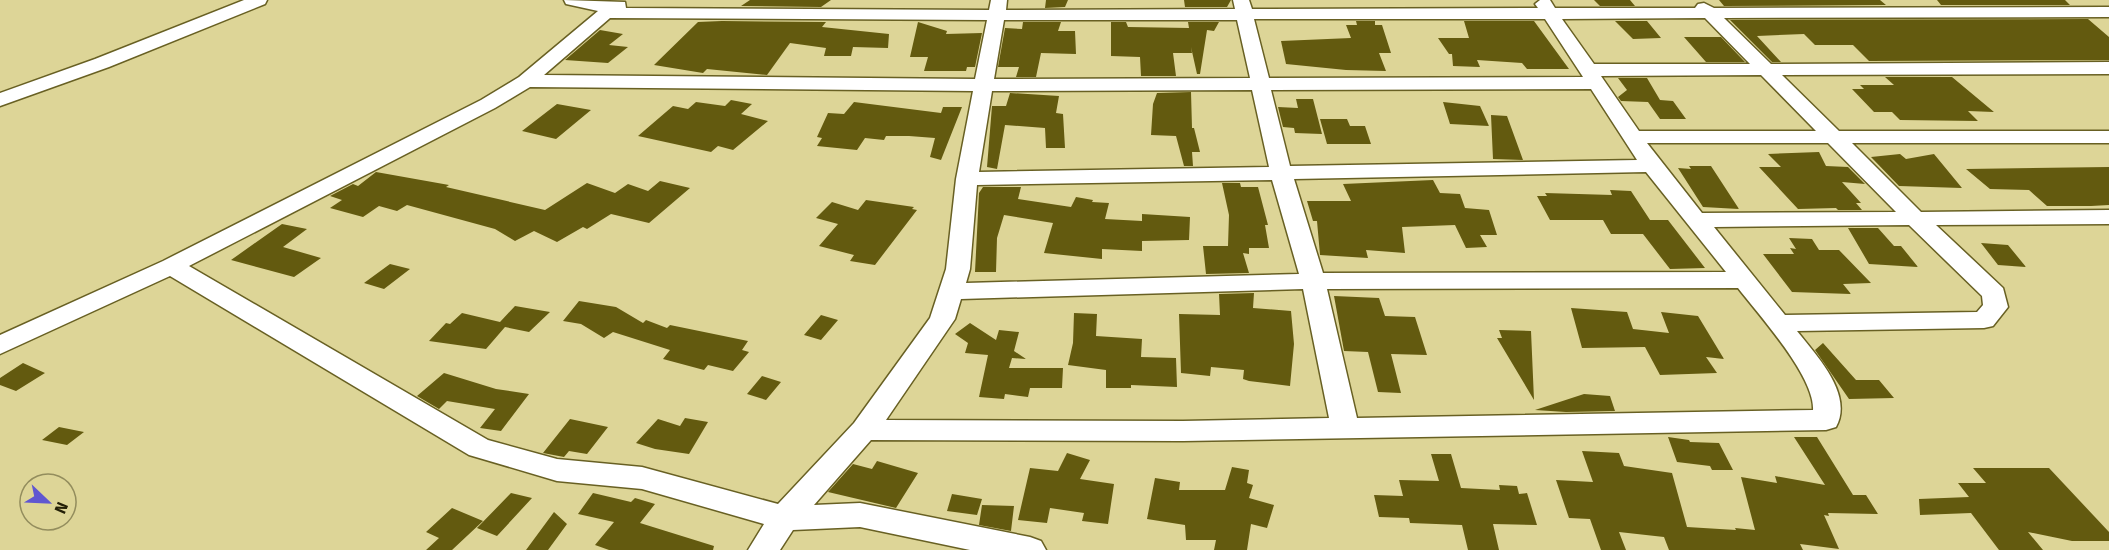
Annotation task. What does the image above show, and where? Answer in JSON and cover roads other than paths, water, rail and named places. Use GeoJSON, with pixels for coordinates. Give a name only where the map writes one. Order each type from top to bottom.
{"type":"FeatureCollection","features":[{"type":"Feature","properties":{"kind":"street"},"geometry":{"type":"LineString","coordinates":[[0,100],[102,63],[259,0]]}},
{"type":"Feature","properties":{"kind":"street"},"geometry":{"type":"LineString","coordinates":[[572,0],[616,7],[1703,6],[2109,12]]}},
{"type":"Feature","properties":{"kind":"street"},"geometry":{"type":"LineString","coordinates":[[1242,6],[1281,173],[1313,281],[1345,428]]}},
{"type":"Feature","properties":{"kind":"street"},"geometry":{"type":"LineString","coordinates":[[1703,6],[1994,294],[1996,307],[1984,320],[1777,322]]}},
{"type":"Feature","properties":{"kind":"street"},"geometry":{"type":"LineString","coordinates":[[0,345],[171,266],[488,104],[526,81],[616,7]]}},
{"type":"Feature","properties":{"kind":"street"},"geometry":{"type":"LineString","coordinates":[[764,550],[784,518],[864,430],[942,319],[958,269],[967,179],[998,7]]}},
{"type":"Feature","properties":{"kind":"street"},"geometry":{"type":"LineString","coordinates":[[864,430],[1183,431],[1826,420],[1827,399],[1814,371],[1745,280],[1652,166],[1546,7]]}},
{"type":"Feature","properties":{"kind":"street"},"geometry":{"type":"LineString","coordinates":[[526,81],[984,85],[1260,84],[1767,69],[2109,68]]}},
{"type":"Feature","properties":{"kind":"street"},"geometry":{"type":"LineString","coordinates":[[1633,138],[2109,137]]}},
{"type":"Feature","properties":{"kind":"street"},"geometry":{"type":"LineString","coordinates":[[967,179],[1652,166]]}},
{"type":"Feature","properties":{"kind":"street"},"geometry":{"type":"LineString","coordinates":[[1697,220],[2109,217]]}},
{"type":"Feature","properties":{"kind":"street"},"geometry":{"type":"LineString","coordinates":[[171,266],[479,448],[557,470],[642,478],[784,518],[860,515],[1030,550]]}},
{"type":"Feature","properties":{"kind":"street"},"geometry":{"type":"LineString","coordinates":[[951,291],[1313,281],[1745,280]]}}]}
